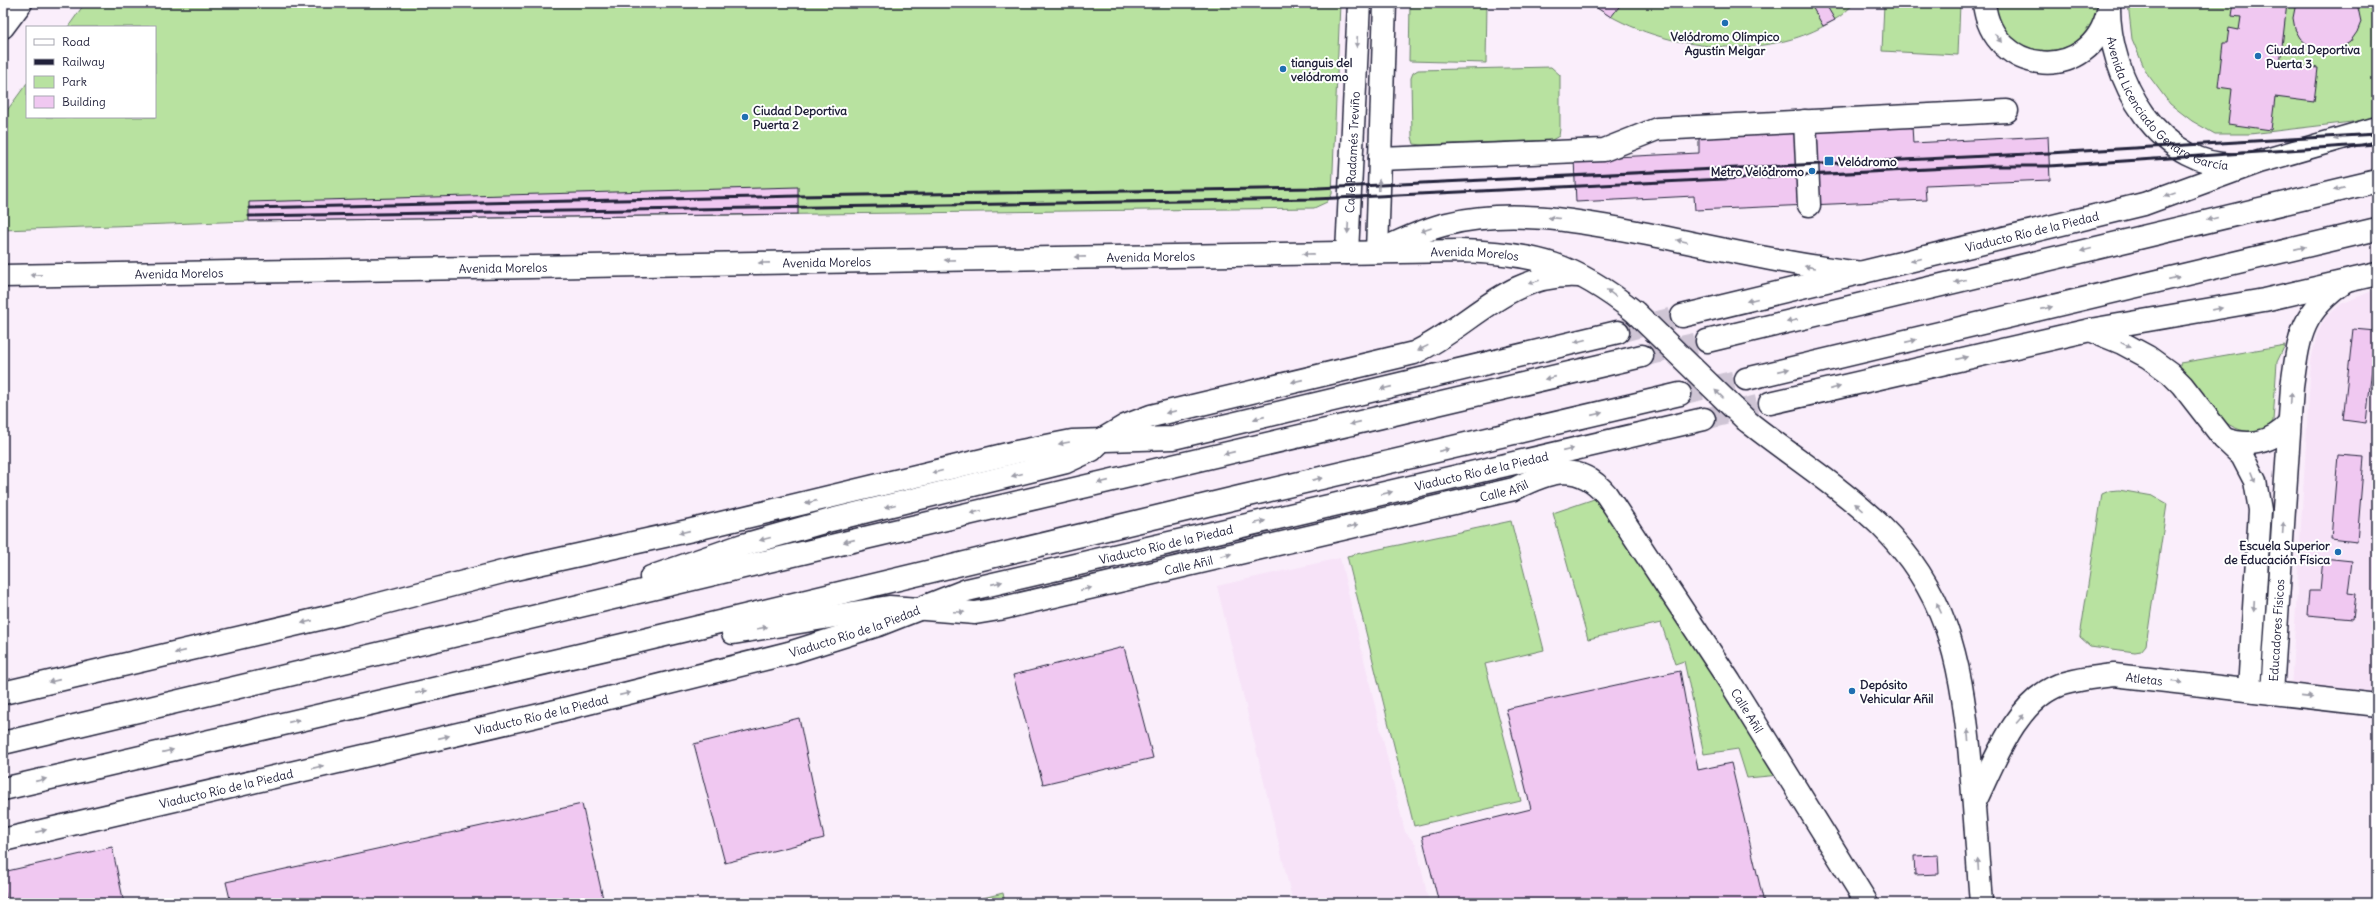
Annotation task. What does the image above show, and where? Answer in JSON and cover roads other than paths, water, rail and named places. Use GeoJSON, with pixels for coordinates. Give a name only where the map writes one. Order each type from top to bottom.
{"type":"FeatureCollection","features":[{"type":"Feature","properties":{"kind":"main road"},"geometry":{"type":"LineString","coordinates":[[3,27],[21,3]]}},
{"type":"Feature","properties":{"kind":"main road","name":"Calle Radamés Treviño"},"geometry":{"type":"LineString","coordinates":[[1347,253],[1359,3]]}},
{"type":"Feature","properties":{"kind":"main road"},"geometry":{"type":"LineString","coordinates":[[1385,3],[1377,252],[1422,231],[1447,224],[1492,217],[1539,217],[1604,226],[1810,268],[1862,273]]}},
{"type":"Feature","properties":{"kind":"main road","name":"Avenida Licenciado Genaro García"},"geometry":{"type":"LineString","coordinates":[[1984,3],[1986,18],[2000,42],[2013,54],[2038,64],[2053,64],[2066,59],[2089,45],[2105,23],[2109,5]]}},
{"type":"Feature","properties":{"kind":"main road","name":"Avenida Licenciado Genaro García"},"geometry":{"type":"LineString","coordinates":[[2109,5],[2109,27],[2120,70],[2138,107],[2161,132],[2180,151],[2200,161],[2222,164],[2259,162]]}},
{"type":"Feature","properties":{"kind":"main road"},"geometry":{"type":"LineString","coordinates":[[1380,159],[1604,150],[1656,129],[2007,111]]}},
{"type":"Feature","properties":{"kind":"main road"},"geometry":{"type":"LineString","coordinates":[[1805,121],[1809,206]]}},
{"type":"Feature","properties":{"kind":"main road","name":"Viaducto Río de la Piedad"},"geometry":{"type":"LineString","coordinates":[[1682,316],[2144,204],[2259,162],[2377,128]]}},
{"type":"Feature","properties":{"kind":"main road"},"geometry":{"type":"LineString","coordinates":[[1707,341],[2377,181]]}},
{"type":"Feature","properties":{"kind":"main road"},"geometry":{"type":"LineString","coordinates":[[1746,379],[2377,229]]}},
{"type":"Feature","properties":{"kind":"main road","name":"Avenida Morelos"},"geometry":{"type":"LineString","coordinates":[[3,276],[1460,250],[1516,254],[1542,259],[1586,277],[1635,312],[1747,421],[1832,485],[1880,525],[1910,560],[1936,600],[1945,621],[1960,672],[1975,802]]}},
{"type":"Feature","properties":{"kind":"main road"},"geometry":{"type":"LineString","coordinates":[[1770,403],[2090,330],[2264,300],[2377,274]]}},
{"type":"Feature","properties":{"kind":"main road"},"geometry":{"type":"LineString","coordinates":[[578,606],[696,560],[743,545],[831,520],[1066,462],[1092,450],[1103,439],[1126,426],[1151,416],[1414,353],[1435,342],[1475,313],[1524,285],[1551,278],[1586,277]]}},
{"type":"Feature","properties":{"kind":"main road","name":"Educadores Físicos"},"geometry":{"type":"LineString","coordinates":[[2272,693],[2289,424],[2298,346],[2304,325],[2318,303],[2344,282]]}},
{"type":"Feature","properties":{"kind":"main road","name":"Educadores Físicos"},"geometry":{"type":"LineString","coordinates":[[2090,330],[2134,349],[2170,373],[2224,439],[2242,456],[2250,468],[2259,495],[2260,510],[2249,690]]}},
{"type":"Feature","properties":{"kind":"main road"},"geometry":{"type":"LineString","coordinates":[[3,693],[345,613],[506,571],[731,521],[1016,452],[1072,441],[1172,438],[1618,332]]}},
{"type":"Feature","properties":{"kind":"main road"},"geometry":{"type":"LineString","coordinates":[[3,743],[1642,356]]}},
{"type":"Feature","properties":{"kind":"main road"},"geometry":{"type":"LineString","coordinates":[[3,789],[640,641],[1232,499],[1680,394]]}},
{"type":"Feature","properties":{"kind":"main road","name":"Viaducto Río de la Piedad"},"geometry":{"type":"LineString","coordinates":[[3,840],[540,715],[789,653],[878,625],[967,590],[1704,419]]}},
{"type":"Feature","properties":{"kind":"main road"},"geometry":{"type":"LineString","coordinates":[[2224,439],[2243,444],[2256,444],[2276,435],[2289,424]]}},
{"type":"Feature","properties":{"kind":"main road","name":"Calle Añil"},"geometry":{"type":"LineString","coordinates":[[640,641],[692,640],[889,607],[975,613],[999,609],[1514,489],[1544,475],[1565,472],[1575,473],[1596,484],[1606,494],[1730,682],[1866,903]]}},
{"type":"Feature","properties":{"kind":"main road","name":"Atletas"},"geometry":{"type":"LineString","coordinates":[[1975,802],[2007,734],[2035,702],[2058,686],[2084,678],[2114,675],[2377,705]]}},
{"type":"Feature","properties":{"kind":"main road"},"geometry":{"type":"LineString","coordinates":[[1975,802],[1981,903]]}},
{"type":"Feature","properties":{"kind":"tunnel"},"geometry":{"type":"LineString","coordinates":[[1618,332],[1682,316]]}},
{"type":"Feature","properties":{"kind":"tunnel"},"geometry":{"type":"LineString","coordinates":[[1642,356],[1707,341]]}},
{"type":"Feature","properties":{"kind":"tunnel"},"geometry":{"type":"LineString","coordinates":[[1680,394],[1746,379]]}},
{"type":"Feature","properties":{"kind":"tunnel"},"geometry":{"type":"LineString","coordinates":[[1704,419],[1770,403]]}},
{"type":"Feature","properties":{"kind":"railway"},"geometry":{"type":"LineString","coordinates":[[249,208],[798,196],[1318,188],[2049,153],[2377,134]]}},
{"type":"Feature","properties":{"kind":"railway"},"geometry":{"type":"LineString","coordinates":[[249,216],[1316,199],[1990,166],[2049,166],[2377,144]]}},
{"type":"Feature","properties":{"kind":"place","name":"Velódromo Olímpico Agustín Melgar"},"geometry":{"type":"Point","coordinates":[1725,23]}},
{"type":"Feature","properties":{"kind":"place","name":"Ciudad Deportiva Puerta 3"},"geometry":{"type":"Point","coordinates":[2258,56]}},
{"type":"Feature","properties":{"kind":"place","name":"tianguis del velódromo"},"geometry":{"type":"Point","coordinates":[1283,69]}},
{"type":"Feature","properties":{"kind":"place","name":"Ciudad Deportiva Puerta 2"},"geometry":{"type":"Point","coordinates":[745,117]}},
{"type":"Feature","properties":{"kind":"place","name":"Velódromo"},"geometry":{"type":"Point","coordinates":[1829,161]}},
{"type":"Feature","properties":{"kind":"place","name":"Metro Velódromo"},"geometry":{"type":"Point","coordinates":[1812,171]}},
{"type":"Feature","properties":{"kind":"place","name":"Escuela Superior de Educación Física"},"geometry":{"type":"Point","coordinates":[2338,552]}},
{"type":"Feature","properties":{"kind":"place","name":"Depósito Vehicular Añil"},"geometry":{"type":"Point","coordinates":[1852,691]}}]}
